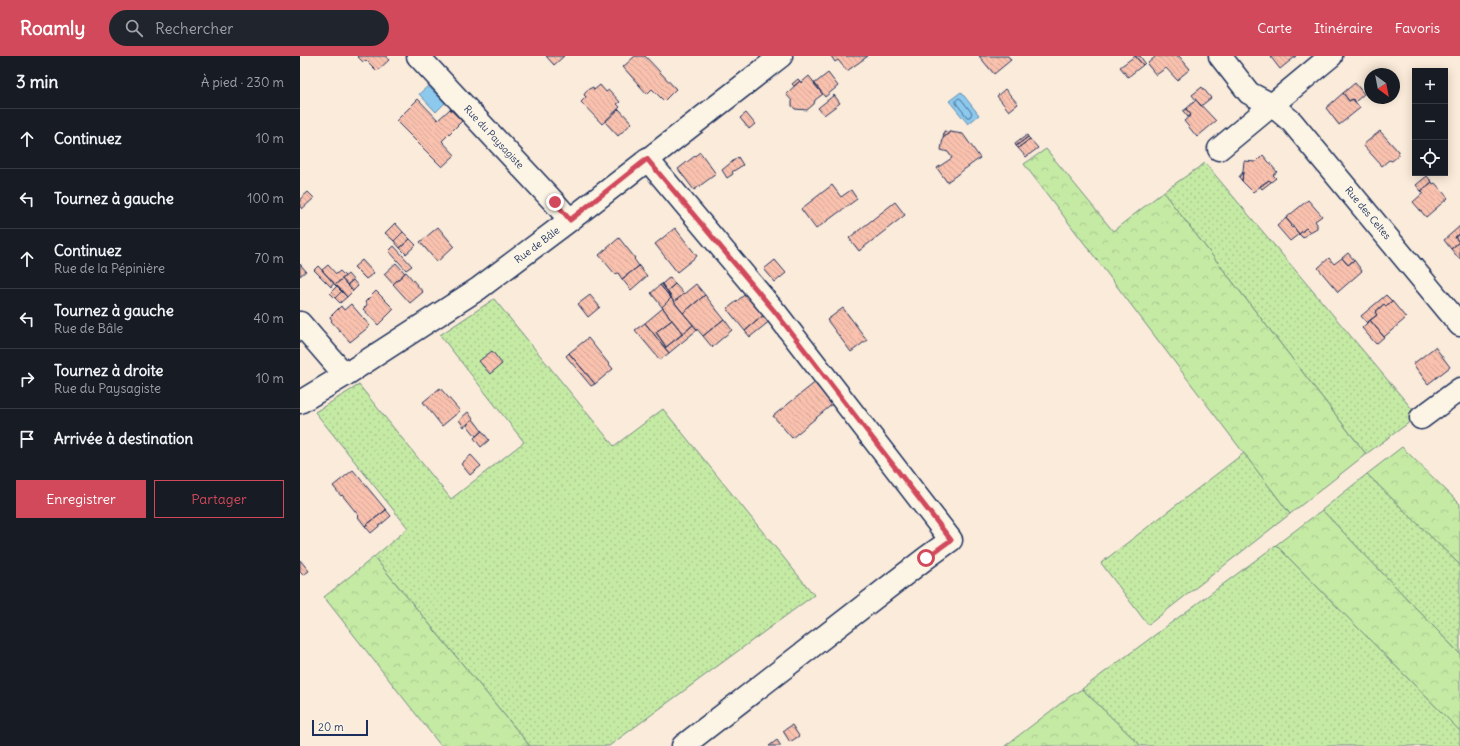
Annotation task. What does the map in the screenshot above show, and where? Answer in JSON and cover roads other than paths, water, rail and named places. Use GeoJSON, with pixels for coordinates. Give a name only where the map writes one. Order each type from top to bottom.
{"type":"FeatureCollection","features":[{"type":"Feature","properties":{"kind":"street","name":"Rue du Paysagiste"},"geometry":{"type":"LineString","coordinates":[[418,56],[555,202],[570,220]]}},
{"type":"Feature","properties":{"kind":"street","name":"Rue de Bâle"},"geometry":{"type":"LineString","coordinates":[[300,402],[345,375],[478,289],[570,220],[781,56]]}},
{"type":"Feature","properties":{"kind":"street","name":"Rue des Celtes"},"geometry":{"type":"LineString","coordinates":[[1220,56],[1249,93],[1272,105],[1292,122],[1460,325]]}},
{"type":"Feature","properties":{"kind":"street"},"geometry":{"type":"LineString","coordinates":[[1219,149],[1331,56]]}},
{"type":"Feature","properties":{"kind":"street"},"geometry":{"type":"LineString","coordinates":[[647,159],[776,313],[951,540],[683,746]]}},
{"type":"Feature","properties":{"kind":"street"},"geometry":{"type":"LineString","coordinates":[[300,323],[345,375]]}},
{"type":"Feature","properties":{"kind":"street"},"geometry":{"type":"LineString","coordinates":[[1421,418],[1460,389]]}},
{"type":"Feature","properties":{"kind":"water"},"geometry":{"type":"Polygon","coordinates":[[[428,86],[445,103],[436,112],[419,94],[428,86]]]}},
{"type":"Feature","properties":{"kind":"water"},"geometry":{"type":"Polygon","coordinates":[[[961,92],[979,115],[968,124],[949,101],[961,92]]]}}]}
